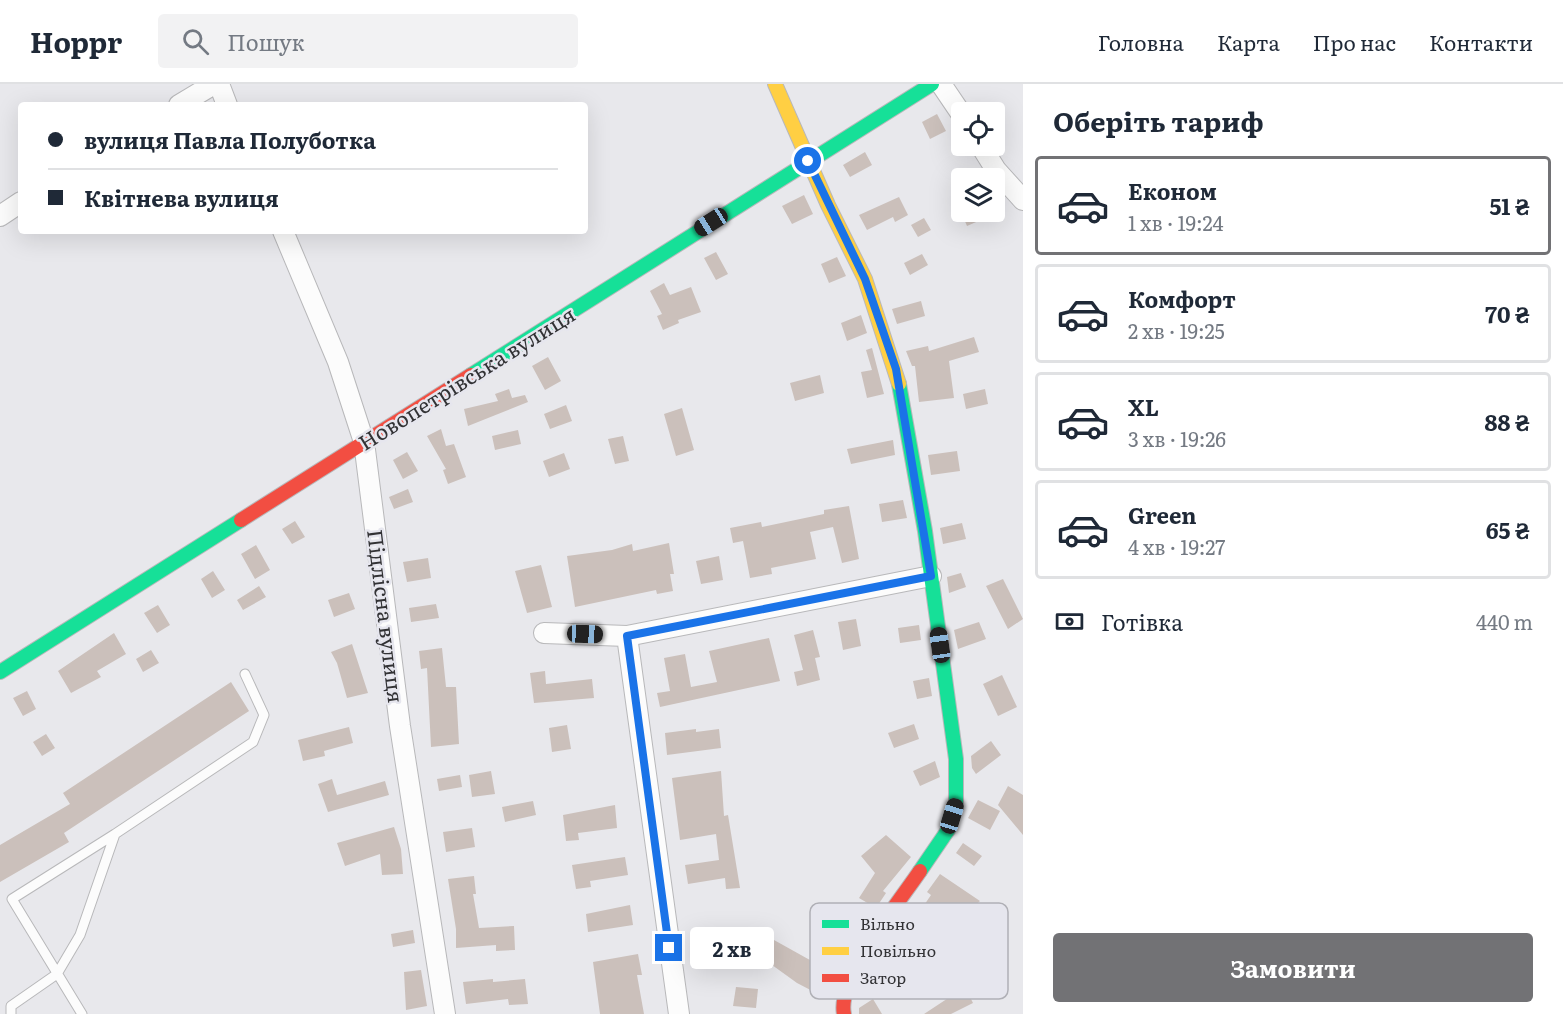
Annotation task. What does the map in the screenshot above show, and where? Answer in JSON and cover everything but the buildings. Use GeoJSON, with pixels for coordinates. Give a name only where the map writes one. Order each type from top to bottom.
{"type":"FeatureCollection","features":[{"type":"Feature","properties":{"kind":"street"},"geometry":{"type":"LineString","coordinates":[[184,102],[217,84],[226,102]]}},
{"type":"Feature","properties":{"kind":"street"},"geometry":{"type":"LineString","coordinates":[[774,84],[865,279],[896,369],[931,576],[956,759],[956,802],[948,830],[898,903]]}},
{"type":"Feature","properties":{"kind":"street","name":"Новопетрівська вулиця"},"geometry":{"type":"LineString","coordinates":[[0,672],[933,84]]}},
{"type":"Feature","properties":{"kind":"street"},"geometry":{"type":"LineString","coordinates":[[941,84],[953,102]]}},
{"type":"Feature","properties":{"kind":"street"},"geometry":{"type":"LineString","coordinates":[[988,156],[1022,201]]}},
{"type":"Feature","properties":{"kind":"street"},"geometry":{"type":"LineString","coordinates":[[0,216],[18,204]]}},
{"type":"Feature","properties":{"kind":"street","name":"Підлісна вулиця"},"geometry":{"type":"LineString","coordinates":[[284,234],[339,362],[363,442],[410,796],[445,1014]]}},
{"type":"Feature","properties":{"kind":"street"},"geometry":{"type":"LineString","coordinates":[[544,633],[627,636],[931,576]]}},
{"type":"Feature","properties":{"kind":"street"},"geometry":{"type":"LineString","coordinates":[[627,636],[679,1014]]}},
{"type":"Feature","properties":{"kind":"street"},"geometry":{"type":"LineString","coordinates":[[844,999],[842,1005],[844,1014]]}},
{"type":"Feature","properties":{"kind":"lane"},"geometry":{"type":"LineString","coordinates":[[82,1014],[12,899],[253,742],[264,715],[245,674]]}},
{"type":"Feature","properties":{"kind":"lane"},"geometry":{"type":"LineString","coordinates":[[11,1014],[11,1006],[57,974],[80,935],[115,834]]}},
{"type":"Feature","properties":{"kind":"traffic: fast"},"geometry":{"type":"LineString","coordinates":[[471,375],[932,84]]}},
{"type":"Feature","properties":{"kind":"traffic: fast"},"geometry":{"type":"LineString","coordinates":[[899,384],[925,531],[956,759],[956,802],[948,830],[920,871]]}},
{"type":"Feature","properties":{"kind":"traffic: fast"},"geometry":{"type":"LineString","coordinates":[[0,672],[241,520]]}},
{"type":"Feature","properties":{"kind":"traffic: slow"},"geometry":{"type":"LineString","coordinates":[[775,84],[828,205],[865,279],[899,384]]}},
{"type":"Feature","properties":{"kind":"traffic: jam"},"geometry":{"type":"LineString","coordinates":[[241,520],[471,375]]}},
{"type":"Feature","properties":{"kind":"traffic: jam"},"geometry":{"type":"LineString","coordinates":[[897,903],[920,871]]}},
{"type":"Feature","properties":{"kind":"traffic: jam"},"geometry":{"type":"LineString","coordinates":[[844,999],[844,1014]]}},
{"type":"Feature","properties":{"kind":"route"},"geometry":{"type":"LineString","coordinates":[[669,948],[627,636],[931,576],[896,369],[865,279],[808,161]]}}]}
